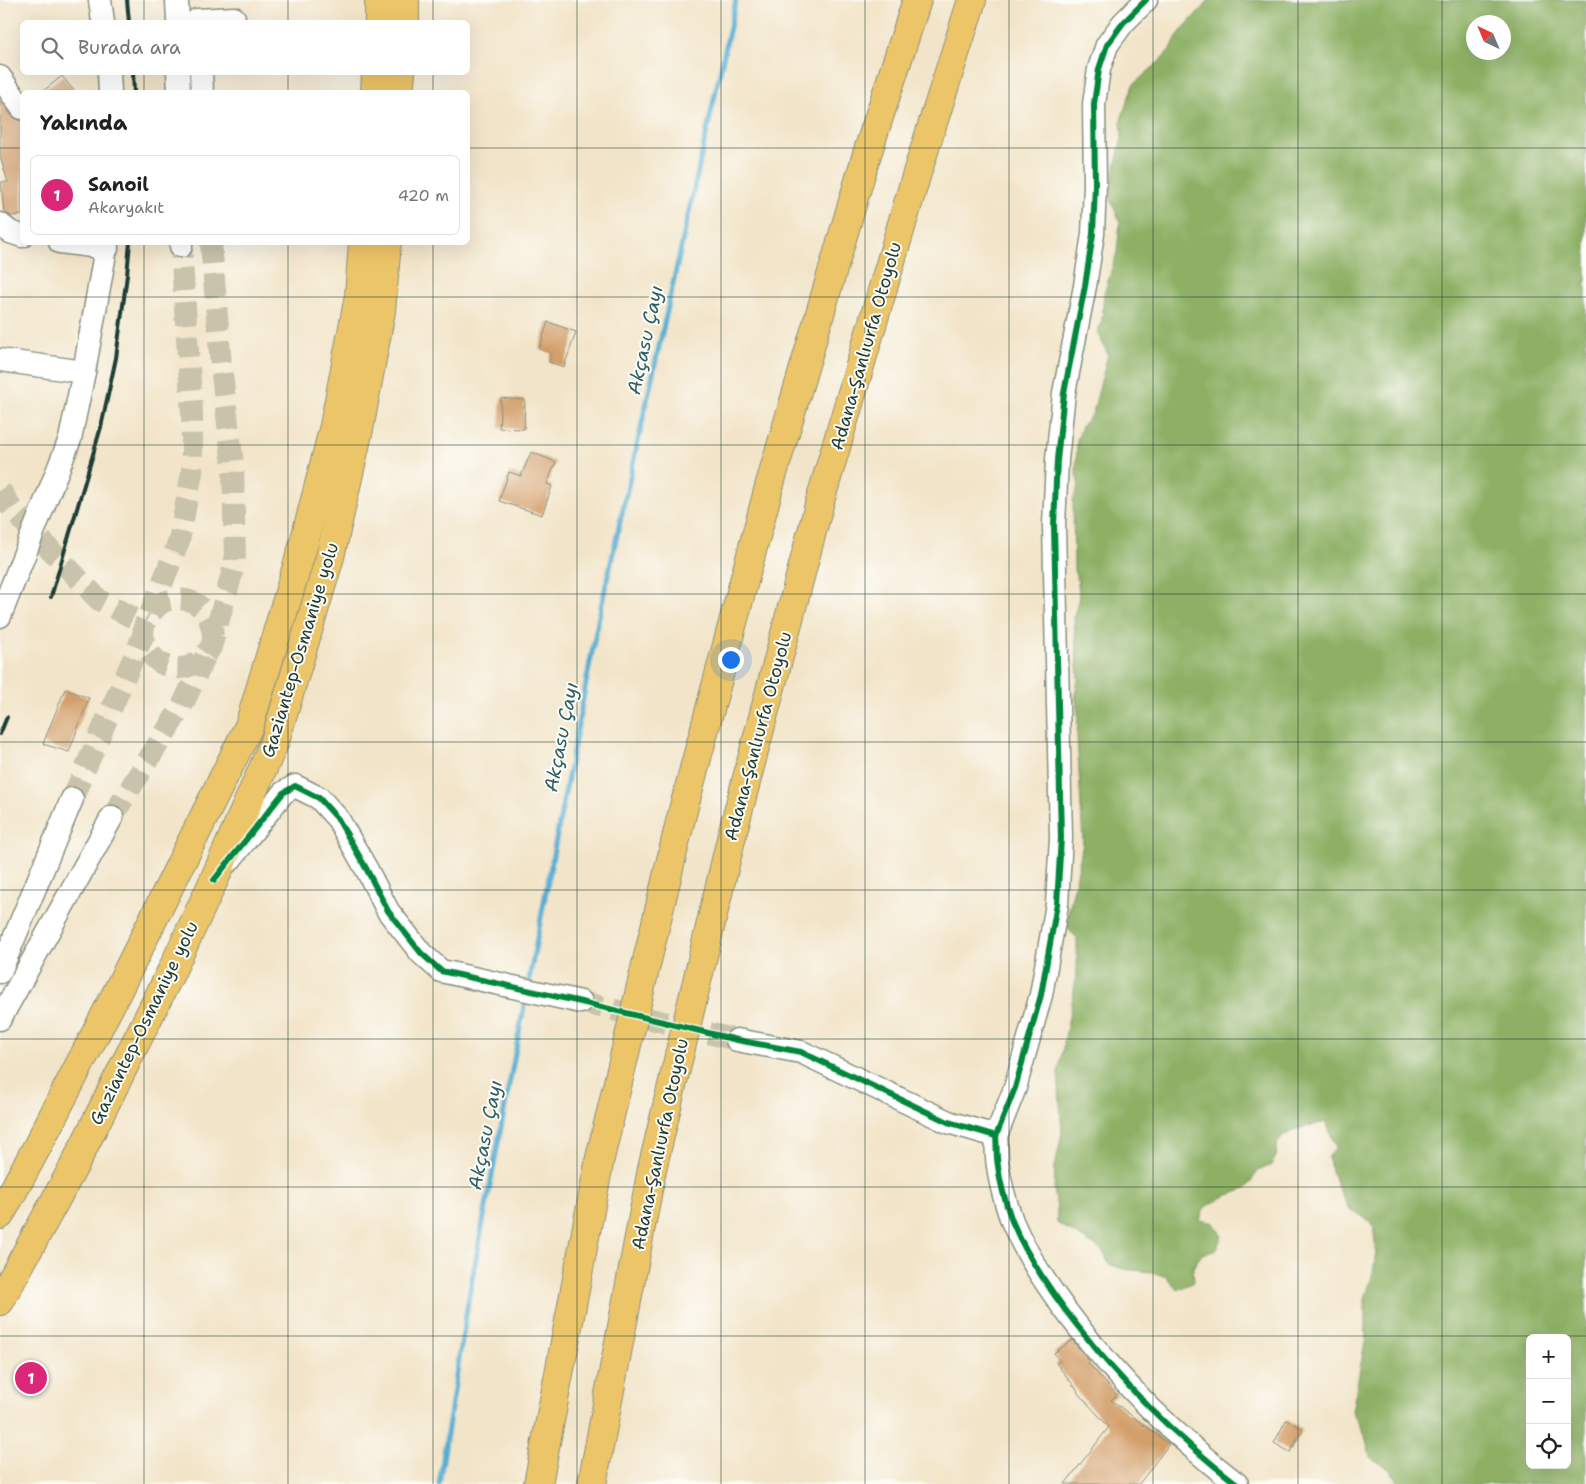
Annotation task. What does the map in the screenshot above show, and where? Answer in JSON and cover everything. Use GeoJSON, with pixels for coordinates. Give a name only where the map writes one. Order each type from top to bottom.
{"type":"FeatureCollection","features":[{"type":"Feature","properties":{"kind":"highway"},"geometry":{"type":"LineString","coordinates":[[378,20],[379,0]]}},
{"type":"Feature","properties":{"kind":"highway"},"geometry":{"type":"LineString","coordinates":[[404,20],[405,0]]}},
{"type":"Feature","properties":{"kind":"highway"},"geometry":{"type":"LineString","coordinates":[[538,1484],[600,1158],[681,818],[769,487],[866,157],[916,0]]}},
{"type":"Feature","properties":{"kind":"highway","name":"Adana-Şanlıurfa Otoyolu"},"geometry":{"type":"LineString","coordinates":[[592,1484],[652,1169],[733,831],[820,501],[917,173],[972,0]]}},
{"type":"Feature","properties":{"kind":"highway"},"geometry":{"type":"LineString","coordinates":[[375,90],[376,75]]}},
{"type":"Feature","properties":{"kind":"highway"},"geometry":{"type":"LineString","coordinates":[[399,90],[401,75]]}},
{"type":"Feature","properties":{"kind":"highway","name":"Gaziantep-Osmaniye yolu"},"geometry":{"type":"LineString","coordinates":[[0,1215],[117,992],[249,726],[304,543],[334,426],[359,296],[363,245]]}},
{"type":"Feature","properties":{"kind":"highway","name":"Gaziantep-Osmaniye yolu"},"geometry":{"type":"LineString","coordinates":[[0,1301],[74,1166],[171,972],[275,741],[330,556],[360,429],[379,321],[387,245]]}},
{"type":"Feature","properties":{"kind":"street"},"geometry":{"type":"LineString","coordinates":[[100,0],[103,20]]}},
{"type":"Feature","properties":{"kind":"street"},"geometry":{"type":"LineString","coordinates":[[177,0],[192,16],[234,18]]}},
{"type":"Feature","properties":{"kind":"street"},"geometry":{"type":"LineString","coordinates":[[1146,0],[1122,23],[1107,45],[1099,69],[1094,104],[1093,234],[1064,393],[1056,479],[1054,525],[1060,838],[1057,904],[1041,995],[1015,1088],[996,1136],[998,1166],[1012,1220],[1026,1250],[1050,1291],[1121,1379],[1165,1424],[1211,1465],[1237,1484]]}},
{"type":"Feature","properties":{"kind":"street"},"geometry":{"type":"LineString","coordinates":[[109,75],[110,90]]}},
{"type":"Feature","properties":{"kind":"street"},"geometry":{"type":"LineString","coordinates":[[178,75],[178,90]]}},
{"type":"Feature","properties":{"kind":"street"},"geometry":{"type":"LineString","coordinates":[[201,75],[202,90]]}},
{"type":"Feature","properties":{"kind":"street"},"geometry":{"type":"LineString","coordinates":[[0,77],[20,105]]}},
{"type":"Feature","properties":{"kind":"street"},"geometry":{"type":"LineString","coordinates":[[0,224],[10,232],[20,235]]}},
{"type":"Feature","properties":{"kind":"street"},"geometry":{"type":"LineString","coordinates":[[0,616],[70,439],[107,246]]}},
{"type":"Feature","properties":{"kind":"street"},"geometry":{"type":"LineString","coordinates":[[0,360],[84,372]]}},
{"type":"Feature","properties":{"kind":"street"},"geometry":{"type":"LineString","coordinates":[[214,880],[283,793],[295,786],[319,798],[338,819],[368,870],[388,911],[421,953],[441,971],[581,1002]]}},
{"type":"Feature","properties":{"kind":"street"},"geometry":{"type":"LineString","coordinates":[[0,972],[72,799]]}},
{"type":"Feature","properties":{"kind":"street"},"geometry":{"type":"LineString","coordinates":[[0,1018],[112,817]]}},
{"type":"Feature","properties":{"kind":"street"},"geometry":{"type":"LineString","coordinates":[[737,1040],[801,1052],[948,1122],[996,1136]]}},
{"type":"Feature","properties":{"kind":"green space"},"geometry":{"type":"Polygon","coordinates":[[[1209,0],[1586,0],[1586,1484],[1400,1484],[1389,1469],[1370,1457],[1365,1435],[1352,1411],[1366,1337],[1365,1299],[1373,1273],[1376,1252],[1373,1225],[1349,1209],[1336,1183],[1328,1158],[1336,1147],[1326,1122],[1296,1129],[1278,1140],[1276,1157],[1271,1165],[1258,1171],[1246,1189],[1225,1196],[1204,1208],[1200,1220],[1214,1223],[1222,1237],[1214,1251],[1202,1254],[1193,1267],[1194,1282],[1177,1290],[1167,1277],[1152,1272],[1123,1269],[1109,1264],[1102,1250],[1057,1223],[1054,1190],[1055,1167],[1062,1133],[1058,1073],[1074,992],[1077,962],[1077,938],[1068,929],[1068,914],[1083,843],[1077,736],[1078,714],[1075,693],[1078,680],[1074,616],[1079,597],[1078,582],[1074,570],[1073,500],[1079,485],[1076,474],[1077,440],[1082,426],[1093,413],[1108,354],[1097,332],[1102,321],[1104,294],[1117,252],[1120,222],[1111,201],[1111,184],[1122,138],[1121,120],[1133,85],[1161,60],[1181,31],[1209,0]]]}},
{"type":"Feature","properties":{"kind":"building"},"geometry":{"type":"Polygon","coordinates":[[[62,76],[73,90],[44,90],[62,76]]]}},
{"type":"Feature","properties":{"kind":"building"},"geometry":{"type":"Polygon","coordinates":[[[0,100],[12,116],[20,121],[20,215],[11,216],[4,212],[1,182],[8,182],[0,156],[0,100]]]}},
{"type":"Feature","properties":{"kind":"building"},"geometry":{"type":"Polygon","coordinates":[[[548,322],[576,332],[564,367],[549,362],[551,353],[539,349],[548,322]]]}},
{"type":"Feature","properties":{"kind":"building"},"geometry":{"type":"Polygon","coordinates":[[[501,398],[525,400],[524,429],[499,428],[501,398]]]}},
{"type":"Feature","properties":{"kind":"building"},"geometry":{"type":"Polygon","coordinates":[[[531,452],[556,462],[547,484],[552,486],[542,515],[499,501],[509,472],[521,476],[531,452]]]}},
{"type":"Feature","properties":{"kind":"building"},"geometry":{"type":"Polygon","coordinates":[[[65,689],[89,698],[69,752],[43,744],[65,689]]]}},
{"type":"Feature","properties":{"kind":"building"},"geometry":{"type":"Polygon","coordinates":[[[1072,1340],[1090,1362],[1088,1363],[1117,1395],[1111,1400],[1169,1444],[1139,1484],[1065,1484],[1109,1427],[1077,1392],[1056,1363],[1060,1361],[1054,1353],[1072,1340]]]}},
{"type":"Feature","properties":{"kind":"building"},"geometry":{"type":"Polygon","coordinates":[[[1286,1420],[1303,1429],[1290,1452],[1274,1443],[1286,1420]]]}},
{"type":"Feature","properties":{"kind":"waterway","name":"Akçasu Çayı"},"geometry":{"type":"LineString","coordinates":[[528,985],[598,621],[736,0]]}},
{"type":"Feature","properties":{"kind":"waterway","name":"Akçasu Çayı"},"geometry":{"type":"LineString","coordinates":[[439,1484],[469,1296],[526,996]]}},
{"type":"Feature","properties":{"kind":"tunnel"},"geometry":{"type":"LineString","coordinates":[[211,245],[221,366],[233,465],[235,563],[211,647],[198,662],[183,668],[169,667],[157,660],[148,650],[144,637],[145,623],[156,608],[166,601],[179,599],[187,600],[201,607],[212,627],[213,636]]}},
{"type":"Feature","properties":{"kind":"tunnel"},"geometry":{"type":"LineString","coordinates":[[150,614],[179,541],[192,472],[192,414],[181,246]]}},
{"type":"Feature","properties":{"kind":"tunnel"},"geometry":{"type":"LineString","coordinates":[[0,490],[14,512],[99,600],[145,624]]}},
{"type":"Feature","properties":{"kind":"tunnel"},"geometry":{"type":"LineString","coordinates":[[72,799],[143,636]]}},
{"type":"Feature","properties":{"kind":"tunnel"},"geometry":{"type":"LineString","coordinates":[[112,817],[182,706],[205,657]]}},
{"type":"Feature","properties":{"kind":"tunnel"},"geometry":{"type":"LineString","coordinates":[[581,1002],[737,1040]]}},
{"type":"Feature","properties":{"kind":"railway"},"geometry":{"type":"LineString","coordinates":[[127,0],[129,20]]}},
{"type":"Feature","properties":{"kind":"railway"},"geometry":{"type":"LineString","coordinates":[[133,75],[134,90]]}},
{"type":"Feature","properties":{"kind":"railway"},"geometry":{"type":"LineString","coordinates":[[51,597],[101,427],[116,358],[130,245]]}},
{"type":"Feature","properties":{"kind":"railway"},"geometry":{"type":"LineString","coordinates":[[0,734],[7,717]]}},
{"type":"Feature","properties":{"kind":"cycle path"},"geometry":{"type":"LineString","coordinates":[[996,1136],[1015,1088],[1041,995],[1057,904],[1061,838],[1054,525],[1057,460],[1064,393],[1093,234],[1095,185],[1094,104],[1099,69],[1107,45],[1123,23],[1146,0]]}},
{"type":"Feature","properties":{"kind":"cycle path"},"geometry":{"type":"LineString","coordinates":[[214,880],[283,793],[295,786],[319,798],[338,819],[388,911],[421,953],[441,971],[581,1002],[737,1040],[801,1052],[948,1122],[996,1136],[1000,1180],[1012,1221],[1025,1249],[1049,1287],[1112,1368],[1151,1409],[1193,1448],[1237,1484]]}},
{"type":"Feature","properties":{"kind":"place","name":"Sanoil"},"geometry":{"type":"Point","coordinates":[31,1378]}}]}
